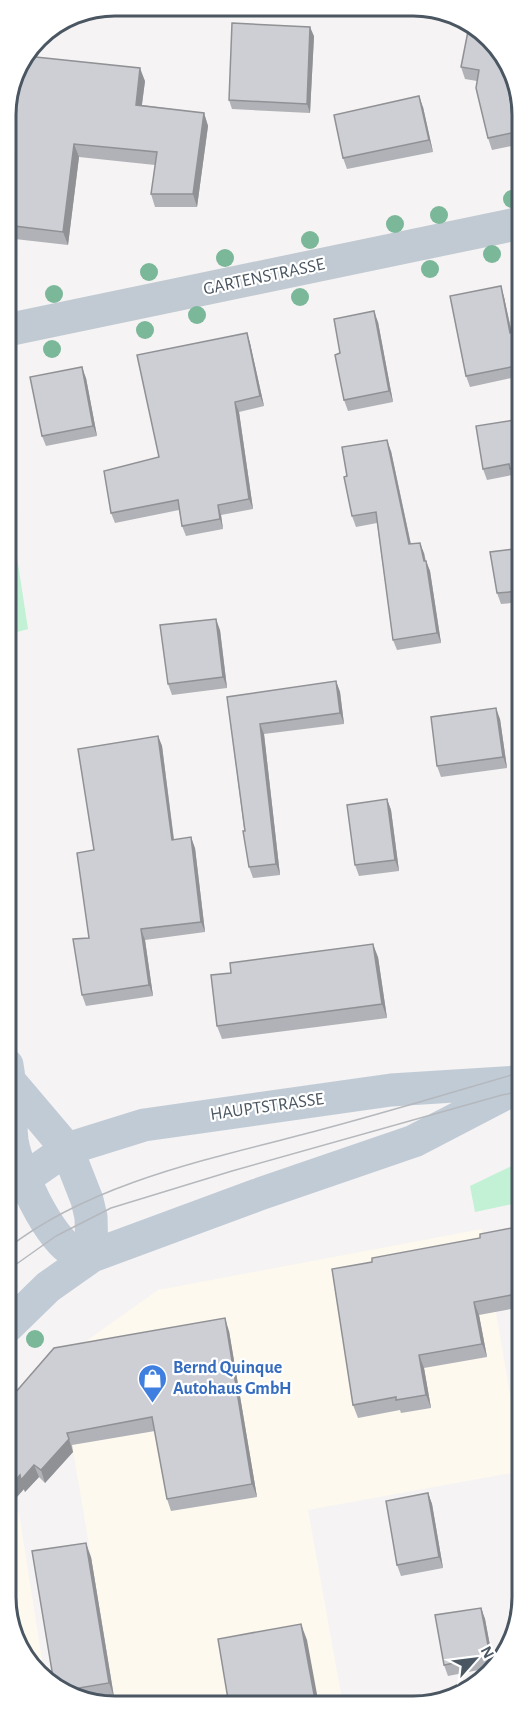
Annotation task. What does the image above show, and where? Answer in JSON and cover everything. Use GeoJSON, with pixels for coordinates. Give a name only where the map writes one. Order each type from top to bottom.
{"type":"FeatureCollection","features":[{"type":"Feature","properties":{"kind":"main road","name":"HAUPTSTRASSE"},"geometry":{"type":"LineString","coordinates":[[16,1184],[67,1149],[144,1125],[391,1090],[512,1084]]}},
{"type":"Feature","properties":{"kind":"main road"},"geometry":{"type":"LineString","coordinates":[[16,1087],[67,1149],[87,1200],[91,1217],[92,1256],[75,1253],[56,1236],[16,1184]]}},
{"type":"Feature","properties":{"kind":"main road","name":"HAUPTSTRASSE"},"geometry":{"type":"LineString","coordinates":[[16,1318],[48,1287],[92,1256],[257,1195],[414,1141],[512,1088]]}},
{"type":"Feature","properties":{"kind":"street","name":"GARTENSTRASSE"},"geometry":{"type":"LineString","coordinates":[[17,328],[512,225]]}},
{"type":"Feature","properties":{"kind":"shaded area"},"geometry":{"type":"Polygon","coordinates":[[[482,1229],[512,1406],[512,1473],[308,1510],[341,1696],[114,1696],[58,1361],[158,1290],[482,1229]]]}},
{"type":"Feature","properties":{"kind":"shaded area"},"geometry":{"type":"Polygon","coordinates":[[[16,1511],[19,1513],[42,1663],[27,1641],[18,1617],[16,1511]]]}},
{"type":"Feature","properties":{"kind":"green space"},"geometry":{"type":"Polygon","coordinates":[[[17,555],[28,629],[17,632],[17,555]]]}},
{"type":"Feature","properties":{"kind":"green space"},"geometry":{"type":"Polygon","coordinates":[[[512,1166],[512,1204],[475,1212],[470,1186],[512,1166]]]}},
{"type":"Feature","properties":{"kind":"building"},"geometry":{"type":"Polygon","coordinates":[[[232,23],[310,27],[307,104],[229,100],[232,23]]]}},
{"type":"Feature","properties":{"kind":"building"},"geometry":{"type":"Polygon","coordinates":[[[468,33],[492,55],[499,66],[511,96],[512,133],[488,138],[476,88],[479,70],[461,67],[468,33]]]}},
{"type":"Feature","properties":{"kind":"building"},"geometry":{"type":"Polygon","coordinates":[[[36,57],[140,68],[136,105],[204,113],[193,194],[151,194],[157,152],[74,144],[63,232],[17,226],[17,109],[20,90],[36,57]]]}},
{"type":"Feature","properties":{"kind":"building"},"geometry":{"type":"Polygon","coordinates":[[[419,96],[429,140],[343,158],[334,115],[419,96]]]}},
{"type":"Feature","properties":{"kind":"building"},"geometry":{"type":"Polygon","coordinates":[[[501,286],[510,333],[512,333],[512,367],[466,376],[450,296],[501,286]]]}},
{"type":"Feature","properties":{"kind":"building"},"geometry":{"type":"Polygon","coordinates":[[[374,311],[389,391],[344,400],[335,355],[340,353],[334,319],[374,311]]]}},
{"type":"Feature","properties":{"kind":"building"},"geometry":{"type":"Polygon","coordinates":[[[247,333],[260,396],[235,402],[249,499],[218,505],[220,519],[182,526],[178,500],[111,513],[104,471],[159,457],[137,355],[247,333]]]}},
{"type":"Feature","properties":{"kind":"building"},"geometry":{"type":"Polygon","coordinates":[[[82,367],[93,426],[42,436],[30,377],[82,367]]]}},
{"type":"Feature","properties":{"kind":"building"},"geometry":{"type":"Polygon","coordinates":[[[512,420],[512,469],[510,469],[509,464],[483,469],[476,426],[512,420]]]}},
{"type":"Feature","properties":{"kind":"building"},"geometry":{"type":"Polygon","coordinates":[[[387,440],[409,544],[420,543],[424,561],[426,561],[437,633],[393,640],[376,512],[352,516],[344,477],[347,476],[342,447],[387,440]]]}},
{"type":"Feature","properties":{"kind":"building"},"geometry":{"type":"Polygon","coordinates":[[[512,549],[512,592],[497,593],[490,552],[512,549]]]}},
{"type":"Feature","properties":{"kind":"building"},"geometry":{"type":"Polygon","coordinates":[[[216,619],[223,677],[168,684],[160,625],[216,619]]]}},
{"type":"Feature","properties":{"kind":"building"},"geometry":{"type":"Polygon","coordinates":[[[336,681],[340,713],[260,724],[276,864],[249,867],[227,697],[336,681]]]}},
{"type":"Feature","properties":{"kind":"building"},"geometry":{"type":"Polygon","coordinates":[[[496,708],[503,757],[437,766],[431,717],[496,708]]]}},
{"type":"Feature","properties":{"kind":"building"},"geometry":{"type":"Polygon","coordinates":[[[158,736],[172,840],[191,837],[201,922],[141,929],[149,985],[82,995],[73,939],[89,938],[77,853],[94,850],[78,749],[158,736]]]}},
{"type":"Feature","properties":{"kind":"building"},"geometry":{"type":"Polygon","coordinates":[[[387,799],[395,860],[355,865],[347,805],[387,799]]]}},
{"type":"Feature","properties":{"kind":"building"},"geometry":{"type":"Polygon","coordinates":[[[373,944],[382,1004],[217,1026],[211,975],[231,973],[230,963],[373,944]]]}},
{"type":"Feature","properties":{"kind":"building"},"geometry":{"type":"Polygon","coordinates":[[[512,1228],[512,1295],[474,1302],[482,1344],[419,1355],[426,1395],[396,1400],[396,1397],[353,1405],[332,1269],[372,1262],[372,1258],[480,1238],[480,1234],[512,1228]]]}},
{"type":"Feature","properties":{"kind":"building"},"geometry":{"type":"Polygon","coordinates":[[[225,1318],[252,1484],[167,1499],[152,1417],[67,1433],[69,1439],[41,1470],[34,1465],[21,1480],[20,1475],[16,1480],[16,1392],[54,1348],[225,1318]]]}},
{"type":"Feature","properties":{"kind":"building"},"geometry":{"type":"Polygon","coordinates":[[[428,1493],[439,1557],[397,1565],[386,1501],[428,1493]]]}},
{"type":"Feature","properties":{"kind":"building"},"geometry":{"type":"Polygon","coordinates":[[[86,1543],[109,1683],[77,1688],[52,1673],[32,1551],[86,1543]]]}},
{"type":"Feature","properties":{"kind":"building"},"geometry":{"type":"Polygon","coordinates":[[[481,1608],[490,1656],[444,1665],[435,1615],[481,1608]]]}},
{"type":"Feature","properties":{"kind":"building"},"geometry":{"type":"Polygon","coordinates":[[[301,1624],[314,1696],[228,1696],[218,1639],[301,1624]]]}},
{"type":"Feature","properties":{"kind":"tram line"},"geometry":{"type":"LineString","coordinates":[[16,1242],[41,1225],[77,1206],[155,1175],[512,1075]]}},
{"type":"Feature","properties":{"kind":"tram line"},"geometry":{"type":"LineString","coordinates":[[16,1264],[56,1236],[111,1208],[232,1171],[512,1093]]}},
{"type":"Feature","properties":{"kind":"place","name":"Bernd Quinque Autohaus GmbH"},"geometry":{"type":"Point","coordinates":[152,1404]}}]}
